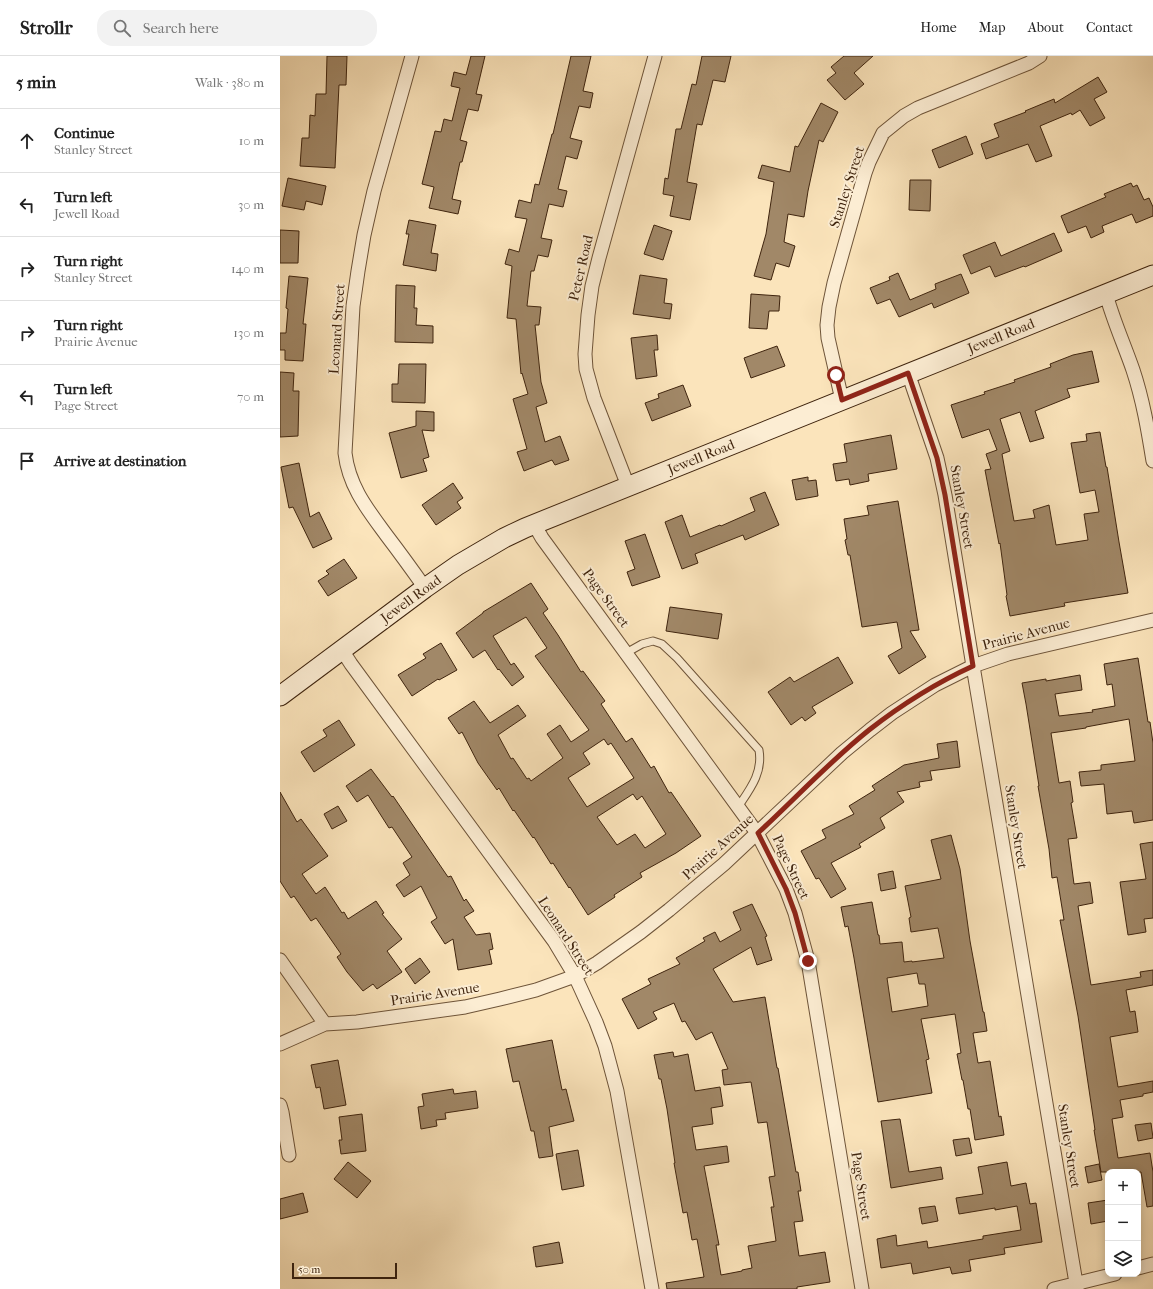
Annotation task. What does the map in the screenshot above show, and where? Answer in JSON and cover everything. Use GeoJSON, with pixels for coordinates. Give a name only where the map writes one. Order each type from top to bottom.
{"type":"FeatureCollection","features":[{"type":"Feature","properties":{"kind":"street","name":"Leonard Street"},"geometry":{"type":"LineString","coordinates":[[412,56],[374,191],[359,264],[354,306],[345,453],[349,474],[354,487],[366,507],[425,588]]}},
{"type":"Feature","properties":{"kind":"street","name":"Peter Road"},"geometry":{"type":"LineString","coordinates":[[628,486],[589,381],[585,354],[586,338],[592,286],[655,56]]}},
{"type":"Feature","properties":{"kind":"street","name":"Stanley Street"},"geometry":{"type":"LineString","coordinates":[[842,400],[828,338],[827,325],[829,307],[834,283],[865,173],[882,133],[904,116],[918,108],[1029,63],[1040,56]]}},
{"type":"Feature","properties":{"kind":"street","name":"Jewell Road"},"geometry":{"type":"LineString","coordinates":[[280,696],[458,565],[534,524],[1153,275]]}},
{"type":"Feature","properties":{"kind":"street"},"geometry":{"type":"LineString","coordinates":[[1106,294],[1110,309],[1133,370],[1141,398],[1147,422],[1153,461]]}},
{"type":"Feature","properties":{"kind":"street","name":"Stanley Street"},"geometry":{"type":"LineString","coordinates":[[908,373],[937,458],[944,487],[1077,1286]]}},
{"type":"Feature","properties":{"kind":"street","name":"Page Street"},"geometry":{"type":"LineString","coordinates":[[534,524],[542,538],[758,833],[786,889],[795,913],[805,949],[862,1289]]}},
{"type":"Feature","properties":{"kind":"street","name":"Prairie Avenue"},"geometry":{"type":"LineString","coordinates":[[280,1044],[325,1024],[357,1022],[465,1007],[536,990],[575,976],[664,915],[724,864],[842,753],[892,713],[935,685],[973,666],[1008,654],[1153,620]]}},
{"type":"Feature","properties":{"kind":"street","name":"Leonard Street"},"geometry":{"type":"LineString","coordinates":[[342,650],[554,941],[575,976],[605,1046],[617,1091],[652,1289]]}},
{"type":"Feature","properties":{"kind":"street"},"geometry":{"type":"LineString","coordinates":[[280,960],[325,1024]]}},
{"type":"Feature","properties":{"kind":"street"},"geometry":{"type":"LineString","coordinates":[[280,1105],[288,1155]]}},
{"type":"Feature","properties":{"kind":"street"},"geometry":{"type":"LineString","coordinates":[[1141,1267],[1153,1264]]}},
{"type":"Feature","properties":{"kind":"street"},"geometry":{"type":"LineString","coordinates":[[1054,1289],[1077,1286],[1106,1277]]}},
{"type":"Feature","properties":{"kind":"lane"},"geometry":{"type":"LineString","coordinates":[[626,653],[642,644],[653,641],[662,644],[759,750],[761,758],[756,781],[738,807]]}},
{"type":"Feature","properties":{"kind":"building"},"geometry":{"type":"Polygon","coordinates":[[[327,56],[347,56],[346,85],[339,85],[335,168],[300,166],[302,138],[309,138],[310,115],[315,116],[316,94],[326,94],[327,56]]]}},
{"type":"Feature","properties":{"kind":"building"},"geometry":{"type":"Polygon","coordinates":[[[471,56],[485,56],[476,94],[482,95],[478,111],[468,109],[460,140],[467,142],[462,162],[460,162],[452,199],[461,201],[458,214],[429,208],[434,187],[422,184],[435,131],[441,132],[444,119],[452,121],[460,88],[451,86],[454,72],[466,75],[471,56]]]}},
{"type":"Feature","properties":{"kind":"building"},"geometry":{"type":"Polygon","coordinates":[[[571,56],[591,56],[583,91],[593,93],[590,108],[579,106],[570,138],[582,141],[577,159],[566,156],[558,189],[567,191],[563,207],[549,204],[541,238],[552,240],[548,257],[538,255],[534,271],[531,271],[527,306],[541,307],[539,325],[535,325],[541,382],[547,403],[536,407],[545,442],[560,436],[569,460],[555,465],[552,460],[524,471],[517,452],[527,449],[513,399],[528,394],[522,373],[521,374],[516,319],[507,318],[512,266],[505,264],[509,249],[519,252],[527,219],[515,217],[519,200],[531,203],[535,184],[539,185],[553,134],[571,56]]]}},
{"type":"Feature","properties":{"kind":"building"},"geometry":{"type":"Polygon","coordinates":[[[702,56],[731,56],[725,82],[713,80],[702,125],[697,124],[687,182],[697,184],[690,220],[670,216],[674,196],[663,194],[665,178],[668,179],[676,129],[681,129],[692,84],[696,85],[702,56]]]}},
{"type":"Feature","properties":{"kind":"building"},"geometry":{"type":"Polygon","coordinates":[[[844,56],[873,56],[854,73],[864,84],[845,100],[827,80],[836,73],[831,67],[844,56]]]}},
{"type":"Feature","properties":{"kind":"building"},"geometry":{"type":"Polygon","coordinates":[[[1098,77],[1107,92],[1094,99],[1105,118],[1090,126],[1080,110],[1072,115],[1071,113],[1040,126],[1052,156],[1036,162],[1028,144],[986,159],[981,144],[999,137],[994,124],[1026,112],[1025,111],[1054,99],[1055,103],[1098,77]]]}},
{"type":"Feature","properties":{"kind":"building"},"geometry":{"type":"Polygon","coordinates":[[[821,103],[838,112],[823,142],[819,140],[804,217],[788,214],[784,242],[795,246],[789,267],[776,263],[771,280],[754,276],[766,234],[774,182],[758,178],[762,165],[790,172],[795,146],[798,147],[821,103]]]}},
{"type":"Feature","properties":{"kind":"building"},"geometry":{"type":"Polygon","coordinates":[[[966,136],[973,154],[939,168],[932,150],[966,136]]]}},
{"type":"Feature","properties":{"kind":"building"},"geometry":{"type":"Polygon","coordinates":[[[288,178],[326,186],[322,205],[306,201],[304,210],[282,206],[288,178]]]}},
{"type":"Feature","properties":{"kind":"building"},"geometry":{"type":"Polygon","coordinates":[[[910,180],[931,180],[930,211],[909,210],[910,180]]]}},
{"type":"Feature","properties":{"kind":"building"},"geometry":{"type":"Polygon","coordinates":[[[1131,183],[1133,187],[1137,185],[1144,200],[1149,198],[1153,207],[1153,216],[1136,223],[1132,214],[1102,226],[1104,232],[1091,238],[1086,226],[1068,233],[1061,216],[1106,197],[1104,194],[1131,183]]]}},
{"type":"Feature","properties":{"kind":"building"},"geometry":{"type":"Polygon","coordinates":[[[409,220],[436,225],[431,253],[438,254],[436,271],[403,265],[409,234],[406,234],[409,220]]]}},
{"type":"Feature","properties":{"kind":"building"},"geometry":{"type":"Polygon","coordinates":[[[654,225],[672,231],[663,260],[644,254],[654,225]]]}},
{"type":"Feature","properties":{"kind":"building"},"geometry":{"type":"Polygon","coordinates":[[[280,230],[299,231],[298,263],[280,263],[280,230]]]}},
{"type":"Feature","properties":{"kind":"building"},"geometry":{"type":"Polygon","coordinates":[[[1054,233],[1062,251],[1025,267],[1024,266],[995,277],[990,266],[971,274],[963,255],[995,242],[1001,256],[1054,233]]]}},
{"type":"Feature","properties":{"kind":"building"},"geometry":{"type":"Polygon","coordinates":[[[898,273],[910,300],[936,289],[935,284],[961,274],[969,293],[934,308],[932,303],[899,317],[890,299],[877,304],[870,288],[890,280],[889,277],[898,273]]]}},
{"type":"Feature","properties":{"kind":"building"},"geometry":{"type":"Polygon","coordinates":[[[640,275],[667,279],[664,303],[672,304],[670,319],[633,314],[640,275]]]}},
{"type":"Feature","properties":{"kind":"building"},"geometry":{"type":"Polygon","coordinates":[[[289,276],[308,278],[303,324],[306,324],[303,361],[285,360],[285,350],[280,350],[280,333],[286,333],[288,309],[286,308],[289,276]]]}},
{"type":"Feature","properties":{"kind":"building"},"geometry":{"type":"Polygon","coordinates":[[[396,285],[415,286],[414,308],[417,308],[416,325],[433,326],[433,343],[395,342],[396,285]]]}},
{"type":"Feature","properties":{"kind":"building"},"geometry":{"type":"Polygon","coordinates":[[[751,294],[780,296],[779,311],[769,311],[767,329],[749,328],[751,294]]]}},
{"type":"Feature","properties":{"kind":"building"},"geometry":{"type":"Polygon","coordinates":[[[657,335],[658,350],[654,350],[657,376],[636,379],[631,338],[657,335]]]}},
{"type":"Feature","properties":{"kind":"building"},"geometry":{"type":"Polygon","coordinates":[[[777,346],[785,366],[751,378],[744,358],[777,346]]]}},
{"type":"Feature","properties":{"kind":"building"},"geometry":{"type":"Polygon","coordinates":[[[1092,351],[1099,382],[1067,389],[1070,397],[1035,411],[1044,438],[1030,442],[1020,412],[1000,419],[1010,451],[1002,454],[1014,521],[1035,518],[1033,510],[1049,505],[1056,545],[1088,540],[1084,514],[1099,512],[1095,490],[1080,493],[1071,443],[1087,441],[1086,434],[1100,432],[1128,593],[1064,603],[1065,606],[1010,616],[1006,596],[1000,543],[999,544],[985,470],[991,469],[986,454],[997,450],[989,429],[962,438],[951,405],[1015,382],[1014,380],[1051,367],[1050,364],[1073,355],[1092,351]]]}},
{"type":"Feature","properties":{"kind":"building"},"geometry":{"type":"Polygon","coordinates":[[[399,364],[426,364],[425,403],[392,402],[392,384],[398,384],[399,364]]]}},
{"type":"Feature","properties":{"kind":"building"},"geometry":{"type":"Polygon","coordinates":[[[280,372],[294,373],[293,391],[299,391],[298,436],[280,437],[280,372]]]}},
{"type":"Feature","properties":{"kind":"building"},"geometry":{"type":"Polygon","coordinates":[[[683,385],[691,406],[652,421],[645,403],[659,398],[658,394],[683,385]]]}},
{"type":"Feature","properties":{"kind":"building"},"geometry":{"type":"Polygon","coordinates":[[[416,411],[434,412],[434,431],[422,430],[429,457],[423,459],[427,471],[401,478],[389,433],[416,426],[416,411]]]}},
{"type":"Feature","properties":{"kind":"building"},"geometry":{"type":"Polygon","coordinates":[[[891,435],[897,469],[868,474],[869,481],[850,485],[849,479],[836,481],[833,464],[847,462],[844,444],[891,435]]]}},
{"type":"Feature","properties":{"kind":"building"},"geometry":{"type":"Polygon","coordinates":[[[299,463],[310,517],[319,512],[332,539],[313,548],[293,507],[289,508],[281,467],[299,463]]]}},
{"type":"Feature","properties":{"kind":"building"},"geometry":{"type":"Polygon","coordinates":[[[808,477],[808,481],[816,480],[818,496],[796,500],[792,480],[808,477]]]}},
{"type":"Feature","properties":{"kind":"building"},"geometry":{"type":"Polygon","coordinates":[[[453,483],[463,498],[457,502],[461,508],[436,525],[422,505],[453,483]]]}},
{"type":"Feature","properties":{"kind":"building"},"geometry":{"type":"Polygon","coordinates":[[[765,492],[779,525],[745,540],[743,535],[695,554],[698,563],[682,569],[665,522],[682,515],[690,537],[720,525],[721,526],[755,511],[750,498],[765,492]]]}},
{"type":"Feature","properties":{"kind":"building"},"geometry":{"type":"Polygon","coordinates":[[[898,501],[919,630],[910,631],[926,657],[899,674],[888,656],[902,648],[897,622],[862,627],[850,555],[848,555],[845,540],[847,539],[844,519],[869,515],[867,506],[898,501]]]}},
{"type":"Feature","properties":{"kind":"building"},"geometry":{"type":"Polygon","coordinates":[[[645,534],[660,577],[632,586],[627,572],[635,569],[625,541],[645,534]]]}},
{"type":"Feature","properties":{"kind":"building"},"geometry":{"type":"Polygon","coordinates":[[[344,559],[357,578],[328,596],[318,581],[329,574],[326,571],[344,559]]]}},
{"type":"Feature","properties":{"kind":"building"},"geometry":{"type":"Polygon","coordinates":[[[531,583],[548,609],[543,613],[581,672],[583,671],[605,701],[601,704],[626,742],[632,738],[651,768],[654,766],[669,793],[671,792],[701,836],[676,853],[640,873],[642,877],[614,895],[615,897],[588,915],[553,863],[551,864],[534,837],[533,838],[514,810],[513,811],[499,788],[497,790],[478,763],[462,732],[459,734],[448,718],[474,701],[490,723],[518,705],[526,716],[498,735],[511,759],[513,758],[527,779],[529,778],[531,781],[563,758],[547,734],[560,725],[571,742],[589,730],[535,656],[547,648],[526,617],[493,636],[511,665],[514,663],[524,677],[512,686],[499,669],[498,670],[485,650],[473,658],[456,633],[483,612],[531,583]],[[604,739],[583,753],[590,764],[568,778],[587,807],[634,778],[611,743],[608,745],[604,739]],[[633,794],[597,817],[617,845],[635,834],[645,848],[666,834],[642,796],[637,800],[633,794]]]}},
{"type":"Feature","properties":{"kind":"building"},"geometry":{"type":"Polygon","coordinates":[[[670,607],[722,614],[718,639],[666,631],[670,607]]]}},
{"type":"Feature","properties":{"kind":"building"},"geometry":{"type":"Polygon","coordinates":[[[441,643],[457,670],[439,680],[438,679],[412,696],[398,675],[426,658],[423,654],[441,643]]]}},
{"type":"Feature","properties":{"kind":"building"},"geometry":{"type":"Polygon","coordinates":[[[838,657],[853,683],[812,707],[816,713],[805,721],[802,717],[791,725],[768,692],[790,677],[794,682],[838,657]]]}},
{"type":"Feature","properties":{"kind":"building"},"geometry":{"type":"Polygon","coordinates":[[[1138,658],[1148,722],[1150,722],[1153,743],[1153,820],[1134,823],[1132,811],[1107,814],[1104,784],[1081,786],[1079,772],[1101,770],[1101,765],[1135,761],[1129,719],[1086,728],[1051,733],[1059,783],[1070,781],[1073,802],[1071,803],[1077,838],[1068,839],[1074,884],[1090,882],[1093,903],[1078,906],[1091,985],[1141,977],[1140,972],[1153,970],[1153,985],[1126,990],[1130,1012],[1135,1011],[1138,1032],[1110,1037],[1118,1087],[1153,1081],[1153,1092],[1143,1094],[1143,1096],[1120,1100],[1123,1117],[1112,1119],[1118,1158],[1150,1153],[1153,1172],[1153,1206],[1147,1207],[1141,1169],[1105,1169],[1105,1172],[1101,1172],[1078,1016],[1060,920],[1064,920],[1057,877],[1052,878],[1049,849],[1022,683],[1046,679],[1046,681],[1080,675],[1082,690],[1055,694],[1059,716],[1093,712],[1092,710],[1115,706],[1112,684],[1107,685],[1104,664],[1138,658]]]}},
{"type":"Feature","properties":{"kind":"building"},"geometry":{"type":"Polygon","coordinates":[[[339,720],[355,745],[314,772],[301,752],[327,736],[323,730],[339,720]]]}},
{"type":"Feature","properties":{"kind":"building"},"geometry":{"type":"Polygon","coordinates":[[[957,741],[960,767],[930,771],[932,780],[919,782],[920,787],[897,792],[904,802],[880,818],[885,828],[859,844],[861,847],[831,863],[846,889],[831,898],[819,878],[816,879],[801,851],[826,838],[822,830],[854,814],[849,806],[875,790],[872,786],[904,765],[939,758],[937,744],[957,741]]]}},
{"type":"Feature","properties":{"kind":"building"},"geometry":{"type":"Polygon","coordinates":[[[371,769],[392,797],[393,796],[448,877],[451,876],[464,901],[466,899],[474,911],[464,917],[476,935],[490,933],[493,949],[489,950],[492,964],[458,970],[453,939],[445,944],[431,922],[437,918],[421,886],[404,897],[396,885],[410,875],[403,863],[412,857],[392,827],[389,828],[368,795],[357,802],[346,786],[371,769]]]}},
{"type":"Feature","properties":{"kind":"building"},"geometry":{"type":"Polygon","coordinates":[[[280,792],[297,822],[301,819],[328,856],[302,874],[316,894],[325,887],[342,913],[344,912],[348,919],[376,901],[384,913],[382,914],[402,939],[387,951],[402,972],[377,989],[373,984],[363,991],[337,957],[341,954],[316,918],[311,921],[294,896],[291,898],[280,881],[280,792]]]}},
{"type":"Feature","properties":{"kind":"building"},"geometry":{"type":"Polygon","coordinates":[[[338,806],[347,821],[332,829],[324,814],[338,806]]]}},
{"type":"Feature","properties":{"kind":"building"},"geometry":{"type":"Polygon","coordinates":[[[951,835],[960,869],[970,941],[987,1031],[973,1033],[978,1063],[990,1061],[999,1117],[1001,1116],[1004,1135],[975,1140],[970,1109],[968,1109],[957,1054],[961,1053],[955,1014],[921,1019],[929,1059],[926,1060],[932,1093],[878,1102],[848,926],[845,927],[841,907],[872,902],[880,944],[902,942],[904,962],[944,958],[938,928],[911,932],[909,918],[911,917],[905,886],[941,879],[931,840],[951,835]],[[917,973],[887,978],[892,1012],[928,1006],[925,984],[919,984],[917,973]]]}},
{"type":"Feature","properties":{"kind":"building"},"geometry":{"type":"Polygon","coordinates":[[[1153,842],[1153,918],[1144,919],[1146,932],[1128,935],[1120,882],[1146,879],[1140,844],[1153,842]]]}},
{"type":"Feature","properties":{"kind":"building"},"geometry":{"type":"Polygon","coordinates":[[[893,871],[896,888],[881,891],[878,874],[893,871]]]}},
{"type":"Feature","properties":{"kind":"building"},"geometry":{"type":"Polygon","coordinates":[[[752,904],[767,936],[765,937],[772,960],[757,965],[751,947],[713,969],[733,1002],[765,997],[796,1172],[798,1172],[801,1191],[798,1191],[803,1221],[794,1222],[799,1256],[825,1252],[830,1282],[797,1287],[797,1289],[667,1289],[666,1283],[704,1277],[697,1239],[692,1240],[687,1212],[683,1213],[674,1163],[667,1109],[654,1055],[673,1052],[674,1057],[688,1054],[695,1091],[720,1087],[723,1106],[711,1108],[713,1124],[692,1127],[696,1150],[727,1146],[729,1162],[704,1166],[719,1245],[716,1245],[721,1275],[752,1268],[748,1246],[776,1241],[771,1207],[774,1207],[769,1177],[775,1176],[767,1122],[758,1123],[751,1082],[724,1085],[722,1070],[728,1069],[712,1032],[696,1040],[685,1021],[682,1022],[674,1003],[653,1012],[657,1019],[638,1029],[622,999],[651,984],[648,979],[680,964],[676,958],[705,941],[703,938],[715,932],[720,942],[741,930],[733,912],[752,904]]]}},
{"type":"Feature","properties":{"kind":"building"},"geometry":{"type":"Polygon","coordinates":[[[420,958],[430,972],[415,984],[405,969],[420,958]]]}},
{"type":"Feature","properties":{"kind":"building"},"geometry":{"type":"Polygon","coordinates":[[[552,1040],[562,1090],[566,1089],[574,1121],[549,1127],[553,1156],[539,1158],[534,1131],[531,1131],[519,1081],[513,1082],[506,1049],[552,1040]]]}},
{"type":"Feature","properties":{"kind":"building"},"geometry":{"type":"Polygon","coordinates":[[[338,1060],[346,1105],[324,1109],[320,1087],[316,1088],[311,1065],[338,1060]]]}},
{"type":"Feature","properties":{"kind":"building"},"geometry":{"type":"Polygon","coordinates":[[[453,1089],[454,1094],[476,1091],[478,1108],[445,1113],[446,1119],[436,1120],[437,1126],[421,1129],[418,1107],[424,1106],[422,1094],[453,1089]]]}},
{"type":"Feature","properties":{"kind":"building"},"geometry":{"type":"Polygon","coordinates":[[[362,1114],[366,1151],[341,1154],[339,1140],[342,1140],[339,1117],[362,1114]]]}},
{"type":"Feature","properties":{"kind":"building"},"geometry":{"type":"Polygon","coordinates":[[[900,1119],[909,1172],[941,1167],[943,1179],[891,1188],[881,1121],[900,1119]]]}},
{"type":"Feature","properties":{"kind":"building"},"geometry":{"type":"Polygon","coordinates":[[[1151,1123],[1153,1138],[1138,1141],[1135,1125],[1151,1123]]]}},
{"type":"Feature","properties":{"kind":"building"},"geometry":{"type":"Polygon","coordinates":[[[969,1138],[972,1153],[956,1156],[953,1140],[969,1138]]]}},
{"type":"Feature","properties":{"kind":"building"},"geometry":{"type":"Polygon","coordinates":[[[578,1150],[584,1186],[562,1190],[556,1154],[578,1150]]]}},
{"type":"Feature","properties":{"kind":"building"},"geometry":{"type":"Polygon","coordinates":[[[348,1162],[371,1181],[357,1198],[334,1179],[348,1162]]]}},
{"type":"Feature","properties":{"kind":"building"},"geometry":{"type":"Polygon","coordinates":[[[1007,1162],[1011,1186],[1026,1183],[1030,1204],[1036,1203],[1042,1242],[1004,1248],[1005,1254],[969,1260],[971,1271],[952,1274],[950,1267],[913,1274],[911,1263],[881,1268],[877,1239],[896,1235],[897,1246],[927,1241],[928,1248],[983,1239],[983,1236],[1021,1230],[1017,1206],[959,1214],[956,1198],[983,1194],[978,1167],[1007,1162]]]}},
{"type":"Feature","properties":{"kind":"building"},"geometry":{"type":"Polygon","coordinates":[[[1099,1164],[1102,1180],[1088,1183],[1085,1167],[1099,1164]]]}},
{"type":"Feature","properties":{"kind":"building"},"geometry":{"type":"Polygon","coordinates":[[[303,1193],[308,1212],[280,1219],[280,1199],[303,1193]]]}},
{"type":"Feature","properties":{"kind":"building"},"geometry":{"type":"Polygon","coordinates":[[[1105,1200],[1105,1222],[1091,1224],[1088,1203],[1105,1200]]]}},
{"type":"Feature","properties":{"kind":"building"},"geometry":{"type":"Polygon","coordinates":[[[935,1206],[938,1221],[922,1224],[919,1208],[935,1206]]]}},
{"type":"Feature","properties":{"kind":"building"},"geometry":{"type":"Polygon","coordinates":[[[559,1242],[563,1263],[536,1267],[533,1247],[559,1242]]]}},
{"type":"Feature","properties":{"kind":"route"},"geometry":{"type":"LineString","coordinates":[[808,961],[795,913],[786,889],[758,833],[842,753],[870,730],[892,713],[935,685],[973,666],[945,495],[937,458],[908,373],[842,400],[836,375]]}}]}
